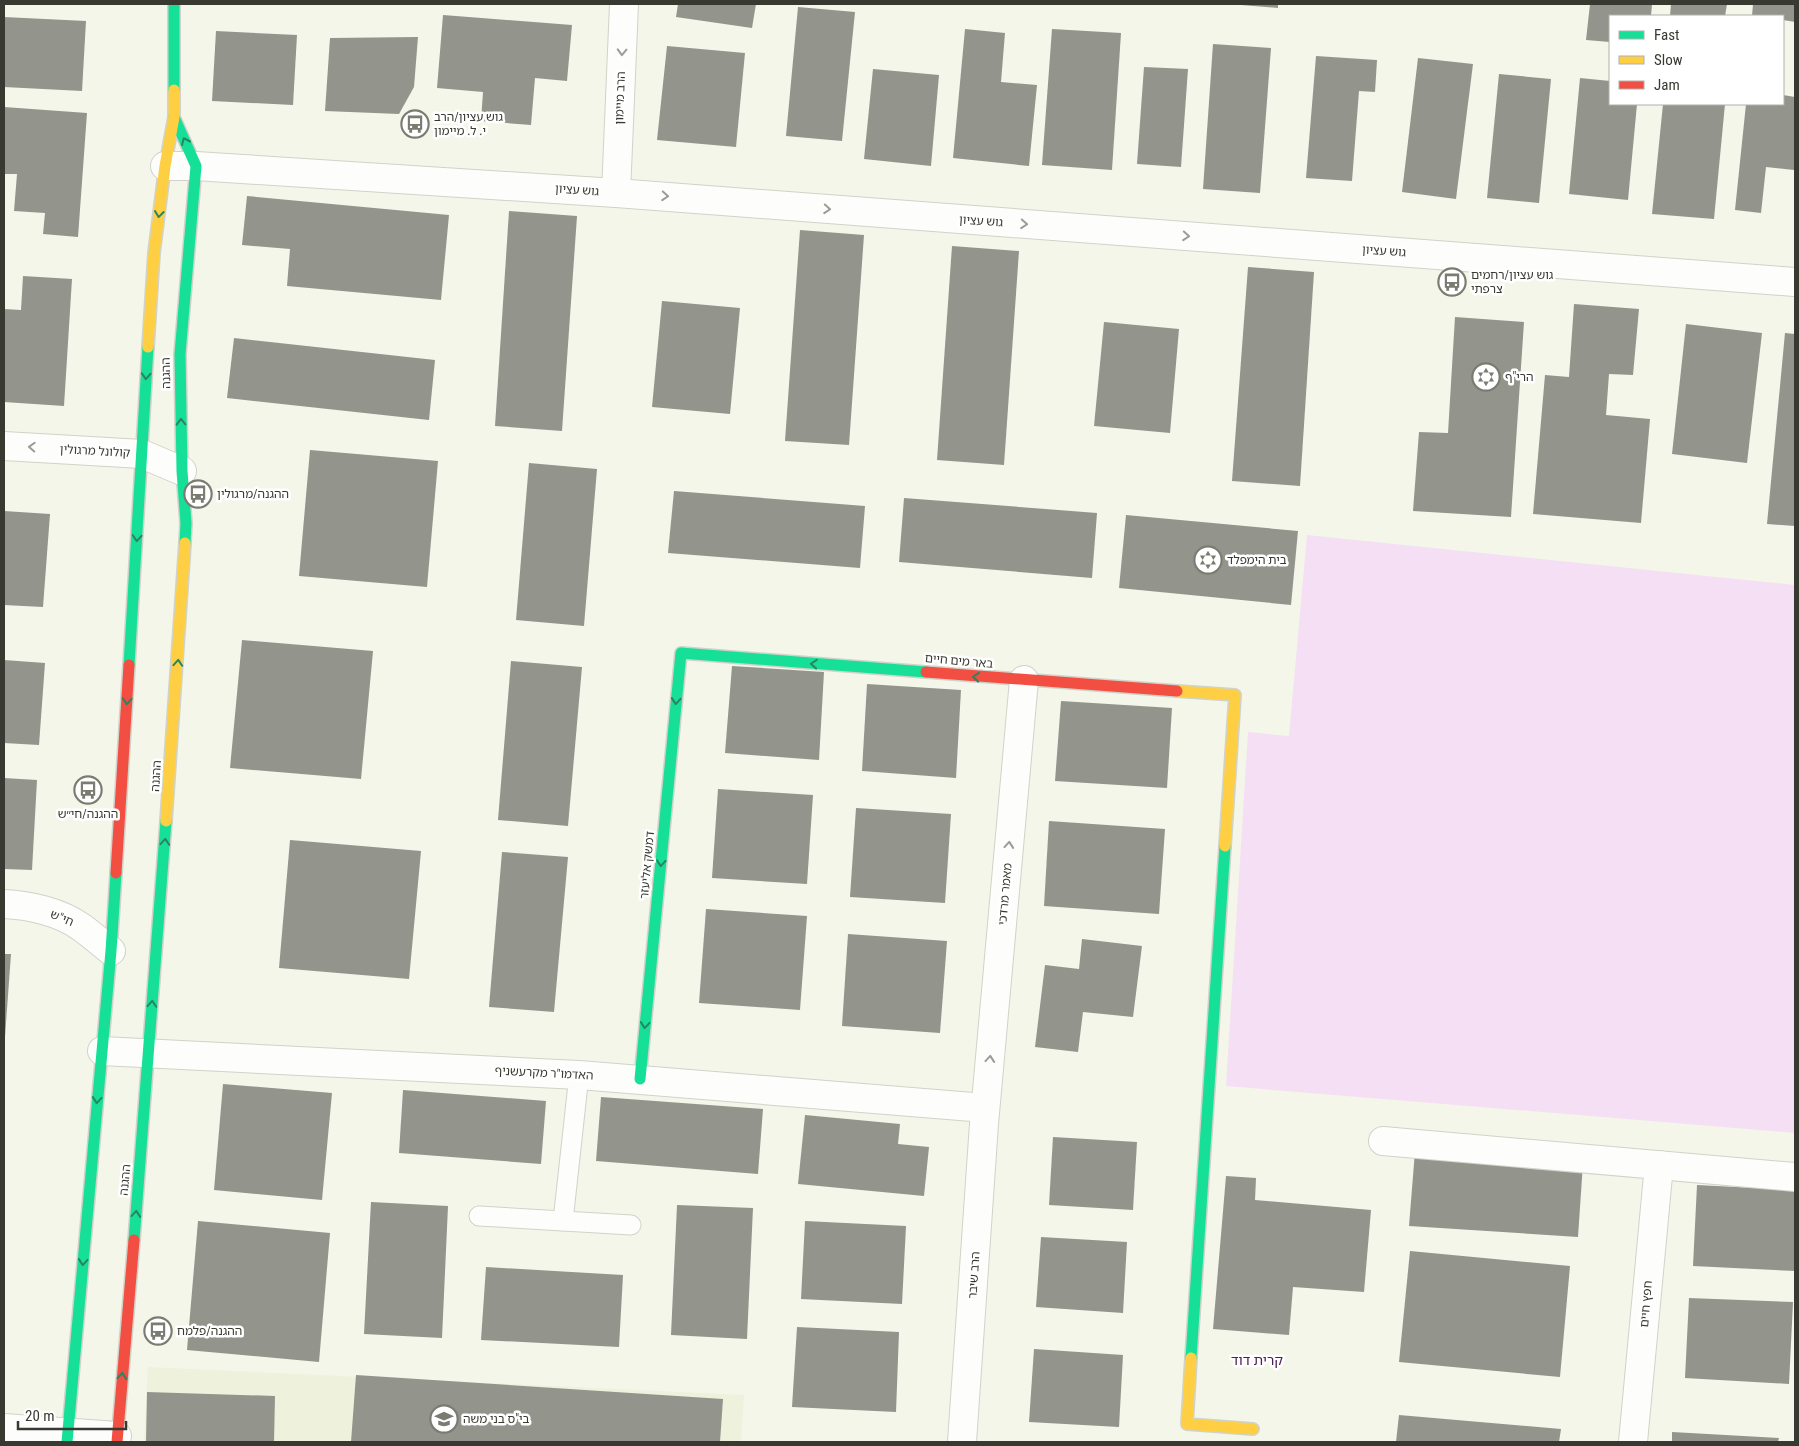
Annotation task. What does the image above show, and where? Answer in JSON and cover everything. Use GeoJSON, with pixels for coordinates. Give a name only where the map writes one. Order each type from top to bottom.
{"type":"FeatureCollection","features":[{"type":"Feature","properties":{"kind":"street","name":"ההגנה"},"geometry":{"type":"LineString","coordinates":[[68,1437],[111,951],[154,253],[174,117],[174,4]]}},
{"type":"Feature","properties":{"kind":"street","name":"הרב מיימון"},"geometry":{"type":"LineString","coordinates":[[616,193],[624,4]]}},
{"type":"Feature","properties":{"kind":"street","name":"ההגנה"},"geometry":{"type":"LineString","coordinates":[[117,1439],[149,1053],[183,588],[186,523],[182,471],[180,354],[196,166],[174,117]]}},
{"type":"Feature","properties":{"kind":"street","name":"גוש עציון"},"geometry":{"type":"LineString","coordinates":[[166,166],[196,166],[616,193],[1795,282]]}},
{"type":"Feature","properties":{"kind":"street","name":"קולונל מרגולין"},"geometry":{"type":"LineString","coordinates":[[4,446],[142,454],[182,471]]}},
{"type":"Feature","properties":{"kind":"street","name":"באר מים חיים"},"geometry":{"type":"LineString","coordinates":[[680,653],[1235,695],[1205,1131],[1188,1424],[1253,1429]]}},
{"type":"Feature","properties":{"kind":"street","name":"דמשק אליעזר"},"geometry":{"type":"LineString","coordinates":[[640,1079],[680,653]]}},
{"type":"Feature","properties":{"kind":"street","name":"מאמר מרדכי"},"geometry":{"type":"LineString","coordinates":[[986,1108],[1024,680]]}},
{"type":"Feature","properties":{"kind":"street","name":"חי\"ש"},"geometry":{"type":"LineString","coordinates":[[4,904],[32,907],[80,925],[111,951]]}},
{"type":"Feature","properties":{"kind":"street","name":"האדמו\"ר מקרעשניף"},"geometry":{"type":"LineString","coordinates":[[102,1051],[579,1075],[986,1108]]}},
{"type":"Feature","properties":{"kind":"street","name":"הרב שיבר"},"geometry":{"type":"LineString","coordinates":[[962,1442],[986,1108]]}},
{"type":"Feature","properties":{"kind":"street"},"geometry":{"type":"LineString","coordinates":[[1383,1141],[1795,1177]]}},
{"type":"Feature","properties":{"kind":"street","name":"חפץ חיים"},"geometry":{"type":"LineString","coordinates":[[1633,1442],[1659,1165]]}},
{"type":"Feature","properties":{"kind":"street"},"geometry":{"type":"LineString","coordinates":[[4,1428],[68,1437],[117,1439]]}},
{"type":"Feature","properties":{"kind":"lane"},"geometry":{"type":"LineString","coordinates":[[563,1222],[579,1075]]}},
{"type":"Feature","properties":{"kind":"lane"},"geometry":{"type":"LineString","coordinates":[[479,1216],[631,1225]]}},
{"type":"Feature","properties":{"kind":"shaded area"},"geometry":{"type":"Polygon","coordinates":[[[1307,535],[1795,585],[1795,1133],[1226,1086],[1248,732],[1289,736],[1307,535]]]}},
{"type":"Feature","properties":{"kind":"shaded area","name":"בי\"ס בני משה"},"geometry":{"type":"Polygon","coordinates":[[[148,1367],[744,1395],[741,1442],[144,1442],[148,1367]]]}},
{"type":"Feature","properties":{"kind":"building"},"geometry":{"type":"Polygon","coordinates":[[[678,4],[756,4],[752,28],[676,17],[678,4]]]}},
{"type":"Feature","properties":{"kind":"building"},"geometry":{"type":"Polygon","coordinates":[[[1278,4],[1278,8],[1241,5],[1278,4]]]}},
{"type":"Feature","properties":{"kind":"building"},"geometry":{"type":"Polygon","coordinates":[[[1590,4],[1652,4],[1651,15],[1609,15],[1609,42],[1586,40],[1590,4]]]}},
{"type":"Feature","properties":{"kind":"building"},"geometry":{"type":"Polygon","coordinates":[[[1671,4],[1727,4],[1725,15],[1670,15],[1671,4]]]}},
{"type":"Feature","properties":{"kind":"building"},"geometry":{"type":"Polygon","coordinates":[[[1753,4],[1795,4],[1795,22],[1784,20],[1784,15],[1752,15],[1753,4]]]}},
{"type":"Feature","properties":{"kind":"building"},"geometry":{"type":"Polygon","coordinates":[[[798,7],[855,12],[842,141],[786,136],[798,7]]]}},
{"type":"Feature","properties":{"kind":"building"},"geometry":{"type":"Polygon","coordinates":[[[443,15],[572,25],[567,81],[535,78],[531,125],[481,121],[483,92],[437,88],[443,15]]]}},
{"type":"Feature","properties":{"kind":"building"},"geometry":{"type":"Polygon","coordinates":[[[4,17],[86,21],[82,91],[4,87],[4,17]]]}},
{"type":"Feature","properties":{"kind":"building"},"geometry":{"type":"Polygon","coordinates":[[[965,29],[1005,33],[1001,82],[1037,85],[1029,166],[953,158],[965,29]]]}},
{"type":"Feature","properties":{"kind":"building"},"geometry":{"type":"Polygon","coordinates":[[[1052,29],[1121,33],[1112,170],[1042,165],[1052,29]]]}},
{"type":"Feature","properties":{"kind":"building"},"geometry":{"type":"Polygon","coordinates":[[[216,31],[297,35],[293,105],[212,101],[216,31]]]}},
{"type":"Feature","properties":{"kind":"building"},"geometry":{"type":"Polygon","coordinates":[[[418,37],[414,87],[399,114],[325,111],[330,38],[418,37]]]}},
{"type":"Feature","properties":{"kind":"building"},"geometry":{"type":"Polygon","coordinates":[[[1213,44],[1271,48],[1260,193],[1203,189],[1213,44]]]}},
{"type":"Feature","properties":{"kind":"building"},"geometry":{"type":"Polygon","coordinates":[[[667,46],[745,53],[736,147],[657,140],[667,46]]]}},
{"type":"Feature","properties":{"kind":"building"},"geometry":{"type":"Polygon","coordinates":[[[1316,56],[1377,60],[1375,92],[1359,91],[1352,181],[1306,178],[1316,56]]]}},
{"type":"Feature","properties":{"kind":"building"},"geometry":{"type":"Polygon","coordinates":[[[1418,58],[1473,64],[1456,199],[1402,192],[1418,58]]]}},
{"type":"Feature","properties":{"kind":"building"},"geometry":{"type":"Polygon","coordinates":[[[1144,67],[1188,69],[1181,167],[1137,164],[1144,67]]]}},
{"type":"Feature","properties":{"kind":"building"},"geometry":{"type":"Polygon","coordinates":[[[873,69],[939,75],[931,166],[864,159],[873,69]]]}},
{"type":"Feature","properties":{"kind":"building"},"geometry":{"type":"Polygon","coordinates":[[[1499,74],[1551,79],[1539,203],[1487,198],[1499,74]]]}},
{"type":"Feature","properties":{"kind":"building"},"geometry":{"type":"Polygon","coordinates":[[[1580,78],[1609,81],[1609,105],[1637,105],[1628,200],[1569,194],[1580,78]]]}},
{"type":"Feature","properties":{"kind":"building"},"geometry":{"type":"Polygon","coordinates":[[[1784,95],[1795,97],[1794,170],[1766,167],[1761,213],[1735,210],[1746,105],[1784,105],[1784,95]]]}},
{"type":"Feature","properties":{"kind":"building"},"geometry":{"type":"Polygon","coordinates":[[[1663,105],[1725,105],[1714,219],[1652,214],[1663,105]]]}},
{"type":"Feature","properties":{"kind":"building"},"geometry":{"type":"Polygon","coordinates":[[[4,107],[87,113],[78,237],[43,234],[45,213],[14,211],[17,174],[4,174],[4,107]]]}},
{"type":"Feature","properties":{"kind":"building"},"geometry":{"type":"Polygon","coordinates":[[[247,196],[449,215],[441,300],[287,286],[290,249],[242,245],[247,196]]]}},
{"type":"Feature","properties":{"kind":"building"},"geometry":{"type":"Polygon","coordinates":[[[509,211],[577,216],[562,431],[495,426],[509,211]]]}},
{"type":"Feature","properties":{"kind":"building"},"geometry":{"type":"Polygon","coordinates":[[[800,230],[864,235],[849,445],[785,441],[800,230]]]}},
{"type":"Feature","properties":{"kind":"building"},"geometry":{"type":"Polygon","coordinates":[[[952,246],[1019,251],[1004,465],[937,460],[952,246]]]}},
{"type":"Feature","properties":{"kind":"building"},"geometry":{"type":"Polygon","coordinates":[[[1248,267],[1314,272],[1300,486],[1232,481],[1248,267]]]}},
{"type":"Feature","properties":{"kind":"building"},"geometry":{"type":"Polygon","coordinates":[[[23,276],[72,279],[64,406],[4,402],[4,309],[21,310],[23,276]]]}},
{"type":"Feature","properties":{"kind":"building"},"geometry":{"type":"Polygon","coordinates":[[[662,301],[740,308],[730,414],[652,407],[662,301]]]}},
{"type":"Feature","properties":{"kind":"building"},"geometry":{"type":"Polygon","coordinates":[[[1574,304],[1639,309],[1633,375],[1609,374],[1606,415],[1650,419],[1641,523],[1533,514],[1545,375],[1569,377],[1574,304]]]}},
{"type":"Feature","properties":{"kind":"building","name":"הרי\"ף"},"geometry":{"type":"Polygon","coordinates":[[[1455,317],[1524,322],[1511,517],[1413,511],[1419,432],[1448,433],[1455,317]]]}},
{"type":"Feature","properties":{"kind":"building"},"geometry":{"type":"Polygon","coordinates":[[[1104,322],[1179,329],[1170,433],[1094,426],[1104,322]]]}},
{"type":"Feature","properties":{"kind":"building"},"geometry":{"type":"Polygon","coordinates":[[[1686,324],[1762,333],[1747,463],[1672,454],[1686,324]]]}},
{"type":"Feature","properties":{"kind":"building"},"geometry":{"type":"Polygon","coordinates":[[[1785,333],[1795,334],[1795,526],[1767,524],[1785,333]]]}},
{"type":"Feature","properties":{"kind":"building"},"geometry":{"type":"Polygon","coordinates":[[[234,338],[435,360],[429,420],[227,398],[234,338]]]}},
{"type":"Feature","properties":{"kind":"building"},"geometry":{"type":"Polygon","coordinates":[[[310,450],[438,461],[427,587],[299,576],[310,450]]]}},
{"type":"Feature","properties":{"kind":"building"},"geometry":{"type":"Polygon","coordinates":[[[529,463],[597,469],[584,626],[516,620],[529,463]]]}},
{"type":"Feature","properties":{"kind":"building"},"geometry":{"type":"Polygon","coordinates":[[[674,491],[865,506],[860,568],[668,553],[674,491]]]}},
{"type":"Feature","properties":{"kind":"building"},"geometry":{"type":"Polygon","coordinates":[[[904,498],[1097,513],[1092,578],[899,562],[904,498]]]}},
{"type":"Feature","properties":{"kind":"building"},"geometry":{"type":"Polygon","coordinates":[[[4,511],[50,514],[43,607],[4,605],[4,511]]]}},
{"type":"Feature","properties":{"kind":"building","name":"בית הימפלד"},"geometry":{"type":"Polygon","coordinates":[[[1126,515],[1298,531],[1291,605],[1119,588],[1126,515]]]}},
{"type":"Feature","properties":{"kind":"building"},"geometry":{"type":"Polygon","coordinates":[[[242,640],[373,651],[361,779],[230,768],[242,640]]]}},
{"type":"Feature","properties":{"kind":"building"},"geometry":{"type":"Polygon","coordinates":[[[4,660],[45,663],[39,745],[4,743],[4,660]]]}},
{"type":"Feature","properties":{"kind":"building"},"geometry":{"type":"Polygon","coordinates":[[[511,661],[582,667],[568,826],[498,820],[511,661]]]}},
{"type":"Feature","properties":{"kind":"building"},"geometry":{"type":"Polygon","coordinates":[[[732,666],[824,672],[819,760],[725,753],[732,666]]]}},
{"type":"Feature","properties":{"kind":"building"},"geometry":{"type":"Polygon","coordinates":[[[867,684],[961,690],[956,778],[862,771],[867,684]]]}},
{"type":"Feature","properties":{"kind":"building"},"geometry":{"type":"Polygon","coordinates":[[[1061,701],[1172,708],[1167,788],[1055,781],[1061,701]]]}},
{"type":"Feature","properties":{"kind":"building"},"geometry":{"type":"Polygon","coordinates":[[[4,778],[37,780],[32,870],[4,869],[4,778]]]}},
{"type":"Feature","properties":{"kind":"building"},"geometry":{"type":"Polygon","coordinates":[[[718,789],[813,795],[807,884],[712,878],[718,789]]]}},
{"type":"Feature","properties":{"kind":"building"},"geometry":{"type":"Polygon","coordinates":[[[856,808],[951,814],[945,903],[850,897],[856,808]]]}},
{"type":"Feature","properties":{"kind":"building"},"geometry":{"type":"Polygon","coordinates":[[[1049,821],[1165,829],[1159,914],[1044,906],[1049,821]]]}},
{"type":"Feature","properties":{"kind":"building"},"geometry":{"type":"Polygon","coordinates":[[[290,840],[421,851],[409,979],[279,968],[290,840]]]}},
{"type":"Feature","properties":{"kind":"building"},"geometry":{"type":"Polygon","coordinates":[[[502,852],[568,857],[554,1012],[489,1007],[502,852]]]}},
{"type":"Feature","properties":{"kind":"building"},"geometry":{"type":"Polygon","coordinates":[[[706,909],[807,916],[800,1010],[699,1003],[706,909]]]}},
{"type":"Feature","properties":{"kind":"building"},"geometry":{"type":"Polygon","coordinates":[[[848,934],[947,941],[940,1033],[842,1026],[848,934]]]}},
{"type":"Feature","properties":{"kind":"building"},"geometry":{"type":"Polygon","coordinates":[[[1082,939],[1142,946],[1133,1017],[1083,1012],[1078,1052],[1035,1047],[1045,965],[1079,969],[1082,939]]]}},
{"type":"Feature","properties":{"kind":"building"},"geometry":{"type":"Polygon","coordinates":[[[4,954],[11,954],[5,1037],[4,1037],[4,954]]]}},
{"type":"Feature","properties":{"kind":"building"},"geometry":{"type":"Polygon","coordinates":[[[223,1084],[332,1093],[322,1200],[214,1190],[223,1084]]]}},
{"type":"Feature","properties":{"kind":"building"},"geometry":{"type":"Polygon","coordinates":[[[403,1090],[546,1101],[541,1164],[399,1153],[403,1090]]]}},
{"type":"Feature","properties":{"kind":"building"},"geometry":{"type":"Polygon","coordinates":[[[601,1097],[763,1109],[758,1174],[596,1161],[601,1097]]]}},
{"type":"Feature","properties":{"kind":"building"},"geometry":{"type":"Polygon","coordinates":[[[805,1115],[900,1124],[898,1144],[929,1147],[924,1196],[798,1184],[805,1115]]]}},
{"type":"Feature","properties":{"kind":"building"},"geometry":{"type":"Polygon","coordinates":[[[1053,1137],[1137,1142],[1133,1210],[1049,1205],[1053,1137]]]}},
{"type":"Feature","properties":{"kind":"building"},"geometry":{"type":"Polygon","coordinates":[[[1415,1151],[1583,1163],[1578,1237],[1409,1226],[1415,1151]]]}},
{"type":"Feature","properties":{"kind":"building"},"geometry":{"type":"Polygon","coordinates":[[[1226,1176],[1256,1178],[1255,1200],[1371,1210],[1364,1292],[1293,1287],[1289,1335],[1213,1329],[1226,1176]]]}},
{"type":"Feature","properties":{"kind":"building"},"geometry":{"type":"Polygon","coordinates":[[[1697,1185],[1795,1190],[1795,1271],[1693,1266],[1697,1185]]]}},
{"type":"Feature","properties":{"kind":"building"},"geometry":{"type":"Polygon","coordinates":[[[371,1202],[448,1206],[442,1338],[364,1334],[371,1202]]]}},
{"type":"Feature","properties":{"kind":"building"},"geometry":{"type":"Polygon","coordinates":[[[677,1205],[753,1208],[747,1339],[671,1335],[677,1205]]]}},
{"type":"Feature","properties":{"kind":"building"},"geometry":{"type":"Polygon","coordinates":[[[198,1221],[330,1233],[319,1362],[187,1350],[198,1221]]]}},
{"type":"Feature","properties":{"kind":"building"},"geometry":{"type":"Polygon","coordinates":[[[805,1221],[906,1226],[902,1304],[801,1299],[805,1221]]]}},
{"type":"Feature","properties":{"kind":"building"},"geometry":{"type":"Polygon","coordinates":[[[1041,1237],[1127,1242],[1123,1313],[1036,1307],[1041,1237]]]}},
{"type":"Feature","properties":{"kind":"building"},"geometry":{"type":"Polygon","coordinates":[[[1410,1251],[1570,1266],[1560,1377],[1399,1362],[1410,1251]]]}},
{"type":"Feature","properties":{"kind":"building"},"geometry":{"type":"Polygon","coordinates":[[[486,1267],[623,1275],[619,1347],[481,1340],[486,1267]]]}},
{"type":"Feature","properties":{"kind":"building"},"geometry":{"type":"Polygon","coordinates":[[[1689,1298],[1793,1302],[1789,1384],[1685,1378],[1689,1298]]]}},
{"type":"Feature","properties":{"kind":"building"},"geometry":{"type":"Polygon","coordinates":[[[797,1327],[899,1332],[896,1412],[792,1407],[797,1327]]]}},
{"type":"Feature","properties":{"kind":"building"},"geometry":{"type":"Polygon","coordinates":[[[1034,1349],[1123,1355],[1119,1427],[1029,1422],[1034,1349]]]}},
{"type":"Feature","properties":{"kind":"building"},"geometry":{"type":"Polygon","coordinates":[[[356,1375],[723,1399],[720,1442],[351,1442],[356,1375]]]}},
{"type":"Feature","properties":{"kind":"building"},"geometry":{"type":"Polygon","coordinates":[[[147,1392],[275,1396],[274,1442],[146,1442],[147,1392]]]}},
{"type":"Feature","properties":{"kind":"building"},"geometry":{"type":"Polygon","coordinates":[[[1399,1415],[1561,1429],[1559,1442],[1396,1442],[1399,1415]]]}},
{"type":"Feature","properties":{"kind":"building"},"geometry":{"type":"Polygon","coordinates":[[[1672,1432],[1779,1438],[1778,1442],[1672,1442],[1672,1432]]]}},
{"type":"Feature","properties":{"kind":"traffic: fast"},"geometry":{"type":"LineString","coordinates":[[174,4],[174,90]]}},
{"type":"Feature","properties":{"kind":"traffic: fast"},"geometry":{"type":"LineString","coordinates":[[174,117],[196,166],[180,354],[182,471],[186,523],[185,543]]}},
{"type":"Feature","properties":{"kind":"traffic: fast"},"geometry":{"type":"LineString","coordinates":[[129,665],[148,347]]}},
{"type":"Feature","properties":{"kind":"traffic: fast"},"geometry":{"type":"LineString","coordinates":[[640,1079],[681,653],[926,672]]}},
{"type":"Feature","properties":{"kind":"traffic: fast"},"geometry":{"type":"LineString","coordinates":[[134,1240],[166,821]]}},
{"type":"Feature","properties":{"kind":"traffic: fast"},"geometry":{"type":"LineString","coordinates":[[1191,1358],[1225,846]]}},
{"type":"Feature","properties":{"kind":"traffic: fast"},"geometry":{"type":"LineString","coordinates":[[67,1442],[111,951],[116,873]]}},
{"type":"Feature","properties":{"kind":"traffic: slow"},"geometry":{"type":"LineString","coordinates":[[148,347],[154,253],[165,166],[174,117],[174,90]]}},
{"type":"Feature","properties":{"kind":"traffic: slow"},"geometry":{"type":"LineString","coordinates":[[166,821],[185,543]]}},
{"type":"Feature","properties":{"kind":"traffic: slow"},"geometry":{"type":"LineString","coordinates":[[1177,691],[1235,695],[1225,846]]}},
{"type":"Feature","properties":{"kind":"traffic: slow"},"geometry":{"type":"LineString","coordinates":[[1191,1358],[1187,1424],[1253,1429]]}},
{"type":"Feature","properties":{"kind":"traffic: jam"},"geometry":{"type":"LineString","coordinates":[[116,873],[129,665]]}},
{"type":"Feature","properties":{"kind":"traffic: jam"},"geometry":{"type":"LineString","coordinates":[[926,672],[1177,691]]}},
{"type":"Feature","properties":{"kind":"traffic: jam"},"geometry":{"type":"LineString","coordinates":[[117,1442],[134,1240]]}},
{"type":"Feature","properties":{"kind":"place","name":"גוש עציון/הרב י. ל. מיימון"},"geometry":{"type":"Point","coordinates":[415,124]}},
{"type":"Feature","properties":{"kind":"place","name":"גוש עציון/רחמים צרפתי"},"geometry":{"type":"Point","coordinates":[1452,282]}},
{"type":"Feature","properties":{"kind":"place","name":"הרי\"ף"},"geometry":{"type":"Point","coordinates":[1486,377]}},
{"type":"Feature","properties":{"kind":"place","name":"ההגנה/מרגולין"},"geometry":{"type":"Point","coordinates":[198,494]}},
{"type":"Feature","properties":{"kind":"place","name":"בית הימפלד"},"geometry":{"type":"Point","coordinates":[1208,560]}},
{"type":"Feature","properties":{"kind":"place","name":"ההגנה/חי״ש"},"geometry":{"type":"Point","coordinates":[88,790]}},
{"type":"Feature","properties":{"kind":"place","name":"ההגנה/פלמח"},"geometry":{"type":"Point","coordinates":[158,1331]}},
{"type":"Feature","properties":{"kind":"place","name":"בי\"ס בני משה"},"geometry":{"type":"Point","coordinates":[444,1419]}},
{"type":"Feature","properties":{"kind":"district","name":"קרית דוד"},"geometry":{"type":"Point","coordinates":[1257,1360]}}]}
